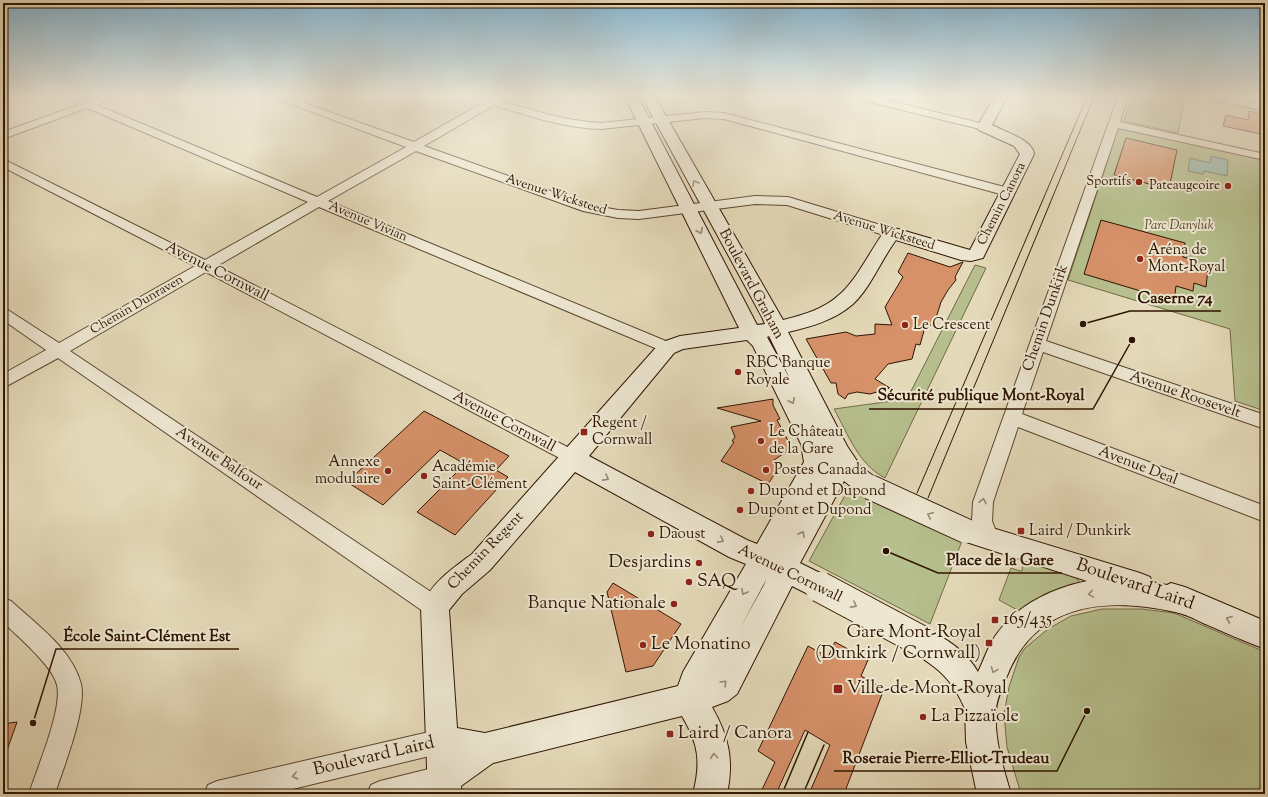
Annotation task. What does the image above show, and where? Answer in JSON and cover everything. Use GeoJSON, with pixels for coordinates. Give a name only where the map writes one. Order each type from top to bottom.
{"type":"FeatureCollection","features":[{"type":"Feature","properties":{"kind":"street","name":"Avenue Vivian"},"geometry":{"type":"LineString","coordinates":[[158,134],[667,348]]}},
{"type":"Feature","properties":{"kind":"street","name":"Avenue Wicksteed"},"geometry":{"type":"LineString","coordinates":[[382,134],[604,213],[639,214],[761,200],[788,201],[961,255]]}},
{"type":"Feature","properties":{"kind":"street","name":"Chemin Dunraven"},"geometry":{"type":"LineString","coordinates":[[3,382],[436,134]]}},
{"type":"Feature","properties":{"kind":"street","name":"Boulevard Graham"},"geometry":{"type":"LineString","coordinates":[[650,134],[689,208],[750,332],[761,343],[813,444],[816,462],[829,466]]}},
{"type":"Feature","properties":{"kind":"street","name":"Boulevard Graham"},"geometry":{"type":"LineString","coordinates":[[668,134],[772,318],[829,466]]}},
{"type":"Feature","properties":{"kind":"street"},"geometry":{"type":"LineString","coordinates":[[796,134],[1008,192]]}},
{"type":"Feature","properties":{"kind":"street","name":"Chemin Canora"},"geometry":{"type":"LineString","coordinates":[[961,255],[971,256],[976,254],[1028,154],[1019,143],[1000,134]]}},
{"type":"Feature","properties":{"kind":"street","name":"Chemin Dunkirk"},"geometry":{"type":"LineString","coordinates":[[977,535],[982,521],[982,502],[1110,134]]}},
{"type":"Feature","properties":{"kind":"street"},"geometry":{"type":"LineString","coordinates":[[1161,134],[1265,157]]}},
{"type":"Feature","properties":{"kind":"street","name":"Avenue Cornwall"},"geometry":{"type":"LineString","coordinates":[[3,162],[206,266],[573,458],[597,473],[738,549],[773,563],[924,642],[946,656],[962,672],[969,682],[980,709]]}},
{"type":"Feature","properties":{"kind":"street"},"geometry":{"type":"LineString","coordinates":[[667,348],[680,343],[750,332],[821,316],[846,300],[892,233]]}},
{"type":"Feature","properties":{"kind":"street","name":"Avenue Balfour"},"geometry":{"type":"LineString","coordinates":[[3,312],[59,349],[388,577],[435,607]]}},
{"type":"Feature","properties":{"kind":"street","name":"Avenue Roosevelt"},"geometry":{"type":"LineString","coordinates":[[1037,344],[1265,422]]}},
{"type":"Feature","properties":{"kind":"street","name":"Chemin Regent"},"geometry":{"type":"LineString","coordinates":[[435,607],[454,583],[480,562],[573,458],[667,348]]}},
{"type":"Feature","properties":{"kind":"street","name":"Avenue Deal"},"geometry":{"type":"LineString","coordinates":[[1011,417],[1265,514]]}},
{"type":"Feature","properties":{"kind":"street"},"geometry":{"type":"LineString","coordinates":[[710,794],[714,778],[715,754],[709,731],[689,699],[717,690],[726,683],[777,589],[773,563],[829,466]]}},
{"type":"Feature","properties":{"kind":"street","name":"Boulevard Laird"},"geometry":{"type":"LineString","coordinates":[[829,466],[870,487],[977,535],[1185,600],[1265,635]]}},
{"type":"Feature","properties":{"kind":"street"},"geometry":{"type":"LineString","coordinates":[[994,794],[983,749],[980,709],[1002,651],[1020,628],[1033,615],[1055,603],[1090,594],[1115,592],[1147,594],[1185,600]]}},
{"type":"Feature","properties":{"kind":"street"},"geometry":{"type":"LineString","coordinates":[[435,607],[445,786]]}},
{"type":"Feature","properties":{"kind":"street"},"geometry":{"type":"LineString","coordinates":[[3,608],[46,650],[60,666],[70,686],[69,703],[42,794]]}},
{"type":"Feature","properties":{"kind":"street","name":"Boulevard Laird"},"geometry":{"type":"LineString","coordinates":[[217,794],[442,741],[485,749],[689,699]]}},
{"type":"Feature","properties":{"kind":"street","name":"Boulevard Laird"},"geometry":{"type":"LineString","coordinates":[[380,794],[445,786],[485,749]]}},
{"type":"Feature","properties":{"kind":"green space","name":"Parc Danyluk"},"geometry":{"type":"Polygon","coordinates":[[[1116,134],[1154,134],[1265,160],[1265,411],[1235,401],[1230,329],[1068,280],[1116,134]]]}},
{"type":"Feature","properties":{"kind":"green space"},"geometry":{"type":"Polygon","coordinates":[[[975,265],[986,268],[885,478],[868,465],[861,457],[834,409],[907,399],[975,265]]]}},
{"type":"Feature","properties":{"kind":"green space"},"geometry":{"type":"Polygon","coordinates":[[[849,488],[962,541],[930,624],[809,561],[849,488]]]}},
{"type":"Feature","properties":{"kind":"green space"},"geometry":{"type":"Polygon","coordinates":[[[1024,559],[1074,576],[1080,582],[1049,592],[1019,611],[999,600],[1011,568],[1022,571],[1024,559]]]}},
{"type":"Feature","properties":{"kind":"green space"},"geometry":{"type":"Polygon","coordinates":[[[1102,609],[1142,609],[1174,613],[1265,652],[1265,794],[1021,794],[1007,747],[1004,714],[1009,687],[1019,657],[1025,648],[1048,629],[1071,616],[1102,609]]]}},
{"type":"Feature","properties":{"kind":"water"},"geometry":{"type":"Polygon","coordinates":[[[1211,156],[1228,160],[1227,176],[1204,171],[1203,174],[1188,171],[1190,158],[1210,163],[1211,156]]]}},
{"type":"Feature","properties":{"kind":"building"},"geometry":{"type":"Polygon","coordinates":[[[1126,138],[1177,150],[1169,189],[1114,175],[1126,138]]]}},
{"type":"Feature","properties":{"kind":"building","name":"Aréna de Mont-Royal"},"geometry":{"type":"Polygon","coordinates":[[[1101,220],[1185,243],[1183,257],[1198,261],[1197,266],[1208,269],[1206,287],[1194,283],[1193,291],[1176,286],[1174,301],[1084,274],[1101,220]]]}},
{"type":"Feature","properties":{"kind":"building","name":"Le Crescent"},"geometry":{"type":"Polygon","coordinates":[[[908,253],[950,267],[963,262],[955,277],[956,280],[941,302],[936,318],[931,325],[925,327],[920,345],[916,344],[912,359],[888,364],[875,379],[890,388],[870,394],[857,392],[848,394],[845,399],[838,394],[836,383],[831,383],[806,339],[846,332],[856,336],[875,334],[875,324],[892,325],[885,307],[903,277],[898,272],[908,253]]]}},
{"type":"Feature","properties":{"kind":"building","name":"Le Château de la Gare"},"geometry":{"type":"Polygon","coordinates":[[[773,399],[773,405],[780,419],[777,420],[792,448],[774,460],[782,463],[768,484],[721,461],[734,442],[732,441],[735,437],[731,427],[761,421],[717,408],[773,399]]]}},
{"type":"Feature","properties":{"kind":"building","name":"Académie Saint-Clément"},"geometry":{"type":"Polygon","coordinates":[[[424,411],[509,456],[496,470],[508,477],[455,535],[417,512],[465,464],[440,450],[383,505],[347,482],[424,411]]]}},
{"type":"Feature","properties":{"kind":"building","name":"Le Monatino"},"geometry":{"type":"Polygon","coordinates":[[[613,583],[681,624],[653,666],[626,672],[607,592],[613,583]]]}},
{"type":"Feature","properties":{"kind":"building","name":"Ville-de-Mont-Royal"},"geometry":{"type":"Polygon","coordinates":[[[835,642],[868,660],[861,676],[884,689],[844,794],[809,794],[830,745],[805,730],[776,794],[760,794],[775,762],[758,751],[808,646],[828,657],[835,642]]]}},
{"type":"Feature","properties":{"kind":"building"},"geometry":{"type":"Polygon","coordinates":[[[17,722],[5,756],[3,756],[3,724],[17,722]]]}},
{"type":"Feature","properties":{"kind":"tram line"},"geometry":{"type":"LineString","coordinates":[[917,493],[1071,134]]}},
{"type":"Feature","properties":{"kind":"tram line"},"geometry":{"type":"LineString","coordinates":[[928,498],[1079,134]]}},
{"type":"Feature","properties":{"kind":"tram line"},"geometry":{"type":"LineString","coordinates":[[782,794],[808,732]]}},
{"type":"Feature","properties":{"kind":"tram line"},"geometry":{"type":"LineString","coordinates":[[803,794],[824,745]]}},
{"type":"Feature","properties":{"kind":"place","name":"Sportifs"},"geometry":{"type":"Point","coordinates":[1139,182]}},
{"type":"Feature","properties":{"kind":"place","name":"Pateaugeoire"},"geometry":{"type":"Point","coordinates":[1228,186]}},
{"type":"Feature","properties":{"kind":"place","name":"Aréna de Mont-Royal"},"geometry":{"type":"Point","coordinates":[1140,259]}},
{"type":"Feature","properties":{"kind":"place","name":"Caserne 74"},"geometry":{"type":"Point","coordinates":[1083,324]}},
{"type":"Feature","properties":{"kind":"place","name":"Le Crescent"},"geometry":{"type":"Point","coordinates":[905,325]}},
{"type":"Feature","properties":{"kind":"place","name":"Sécurité publique Mont-Royal"},"geometry":{"type":"Point","coordinates":[1132,340]}},
{"type":"Feature","properties":{"kind":"place","name":"RBC Banque Royale"},"geometry":{"type":"Point","coordinates":[738,372]}},
{"type":"Feature","properties":{"kind":"place","name":"Regent / Cornwall"},"geometry":{"type":"Point","coordinates":[584,432]}},
{"type":"Feature","properties":{"kind":"place","name":"Le Château de la Gare"},"geometry":{"type":"Point","coordinates":[761,441]}},
{"type":"Feature","properties":{"kind":"place","name":"Postes Canada"},"geometry":{"type":"Point","coordinates":[766,470]}},
{"type":"Feature","properties":{"kind":"place","name":"Annexe modulaire"},"geometry":{"type":"Point","coordinates":[388,471]}},
{"type":"Feature","properties":{"kind":"place","name":"Académie Saint-Clément"},"geometry":{"type":"Point","coordinates":[424,476]}},
{"type":"Feature","properties":{"kind":"place","name":"Dupond et Dupond"},"geometry":{"type":"Point","coordinates":[751,491]}},
{"type":"Feature","properties":{"kind":"place","name":"Dupont et Dupond"},"geometry":{"type":"Point","coordinates":[740,510]}},
{"type":"Feature","properties":{"kind":"place","name":"Laird / Dunkirk"},"geometry":{"type":"Point","coordinates":[1021,531]}},
{"type":"Feature","properties":{"kind":"place","name":"Daoust"},"geometry":{"type":"Point","coordinates":[651,534]}},
{"type":"Feature","properties":{"kind":"place","name":"Place de la Gare"},"geometry":{"type":"Point","coordinates":[886,551]}},
{"type":"Feature","properties":{"kind":"place","name":"Desjardins"},"geometry":{"type":"Point","coordinates":[699,563]}},
{"type":"Feature","properties":{"kind":"place","name":"SAQ"},"geometry":{"type":"Point","coordinates":[689,582]}},
{"type":"Feature","properties":{"kind":"place","name":"Banque Nationale"},"geometry":{"type":"Point","coordinates":[674,604]}},
{"type":"Feature","properties":{"kind":"place","name":"165/435"},"geometry":{"type":"Point","coordinates":[995,620]}},
{"type":"Feature","properties":{"kind":"place","name":"Gare Mont-Royal (Dunkirk / Cornwall)"},"geometry":{"type":"Point","coordinates":[989,643]}},
{"type":"Feature","properties":{"kind":"place","name":"Le Monatino"},"geometry":{"type":"Point","coordinates":[643,645]}},
{"type":"Feature","properties":{"kind":"place","name":"Ville-de-Mont-Royal"},"geometry":{"type":"Point","coordinates":[838,689]}},
{"type":"Feature","properties":{"kind":"place","name":"Roseraie Pierre-Elliot-Trudeau"},"geometry":{"type":"Point","coordinates":[1087,711]}},
{"type":"Feature","properties":{"kind":"place","name":"La Pizzaïole"},"geometry":{"type":"Point","coordinates":[923,717]}},
{"type":"Feature","properties":{"kind":"place","name":"École Saint-Clément Est"},"geometry":{"type":"Point","coordinates":[33,723]}},
{"type":"Feature","properties":{"kind":"place","name":"Laird / Canora"},"geometry":{"type":"Point","coordinates":[670,734]}}]}
